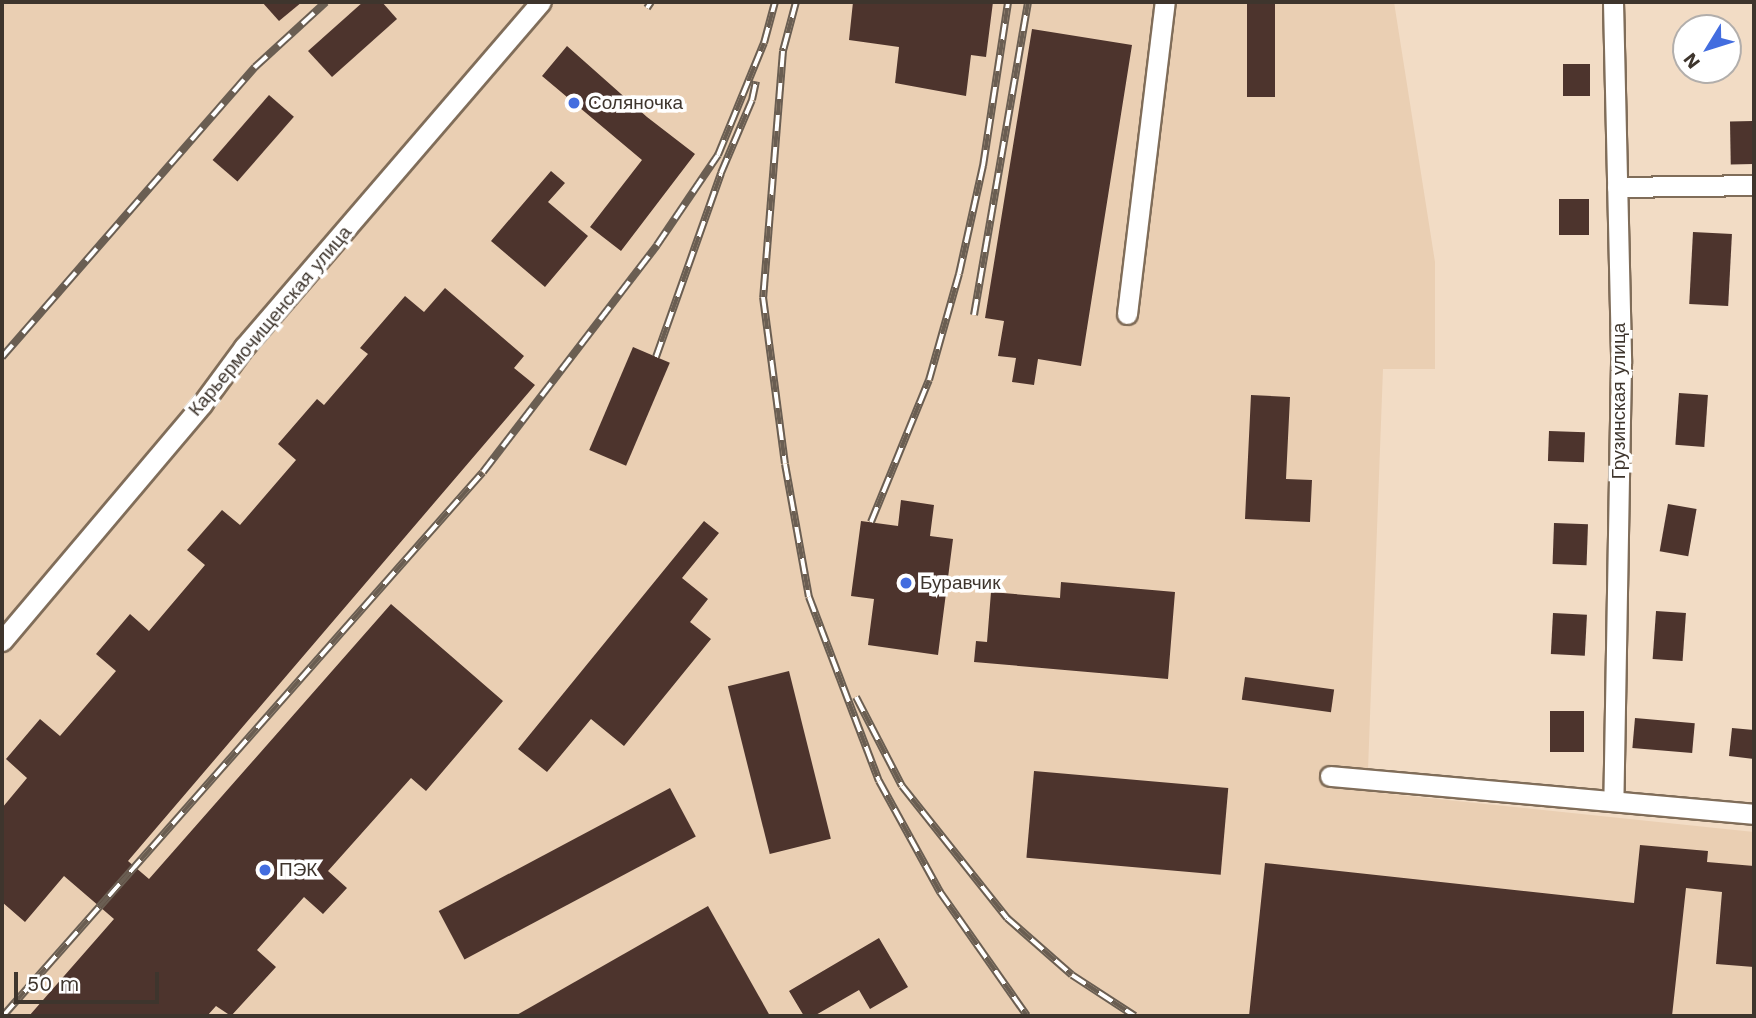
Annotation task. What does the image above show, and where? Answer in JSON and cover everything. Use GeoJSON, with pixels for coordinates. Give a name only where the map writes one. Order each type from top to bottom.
{"type":"FeatureCollection","features":[{"type":"Feature","properties":{"kind":"street","name":"Карьермочищенская улица"},"geometry":{"type":"LineString","coordinates":[[2,641],[202,404],[244,347],[541,2]]}},
{"type":"Feature","properties":{"kind":"street"},"geometry":{"type":"LineString","coordinates":[[1127,314],[1165,2]]}},
{"type":"Feature","properties":{"kind":"street","name":"Грузинская улица"},"geometry":{"type":"LineString","coordinates":[[1613,2],[1621,363],[1613,800]]}},
{"type":"Feature","properties":{"kind":"street"},"geometry":{"type":"LineString","coordinates":[[1617,187],[1754,185]]}},
{"type":"Feature","properties":{"kind":"street"},"geometry":{"type":"LineString","coordinates":[[1329,776],[1754,814]]}},
{"type":"Feature","properties":{"kind":"shaded area"},"geometry":{"type":"Polygon","coordinates":[[[2,2],[1394,2],[1435,262],[1435,369],[1383,369],[1368,770],[1371,792],[1754,832],[1754,1016],[2,1016],[2,2]]]}},
{"type":"Feature","properties":{"kind":"building"},"geometry":{"type":"Polygon","coordinates":[[[262,2],[302,2],[279,21],[262,2]]]}},
{"type":"Feature","properties":{"kind":"building"},"geometry":{"type":"Polygon","coordinates":[[[363,2],[382,2],[397,19],[332,77],[308,51],[363,2]]]}},
{"type":"Feature","properties":{"kind":"building"},"geometry":{"type":"Polygon","coordinates":[[[853,2],[993,2],[986,57],[971,55],[966,96],[895,83],[899,47],[849,40],[853,2]]]}},
{"type":"Feature","properties":{"kind":"building"},"geometry":{"type":"Polygon","coordinates":[[[1247,2],[1275,2],[1275,97],[1247,97],[1247,2]]]}},
{"type":"Feature","properties":{"kind":"building"},"geometry":{"type":"Polygon","coordinates":[[[1032,29],[1132,45],[1081,366],[1038,359],[1034,385],[1012,382],[1016,358],[998,356],[1004,321],[985,318],[1032,29]]]}},
{"type":"Feature","properties":{"kind":"building"},"geometry":{"type":"Polygon","coordinates":[[[567,46],[647,117],[695,154],[621,251],[590,227],[642,160],[542,76],[567,46]]]}},
{"type":"Feature","properties":{"kind":"building"},"geometry":{"type":"Polygon","coordinates":[[[1563,64],[1590,64],[1590,96],[1563,96],[1563,64]]]}},
{"type":"Feature","properties":{"kind":"building"},"geometry":{"type":"Polygon","coordinates":[[[269,95],[294,117],[237,182],[213,160],[269,95]]]}},
{"type":"Feature","properties":{"kind":"building"},"geometry":{"type":"Polygon","coordinates":[[[1730,121],[1753,121],[1754,164],[1731,164],[1730,121]]]}},
{"type":"Feature","properties":{"kind":"building"},"geometry":{"type":"Polygon","coordinates":[[[551,171],[565,183],[548,202],[588,236],[545,287],[491,241],[551,171]]]}},
{"type":"Feature","properties":{"kind":"building"},"geometry":{"type":"Polygon","coordinates":[[[1559,199],[1589,199],[1589,235],[1559,235],[1559,199]]]}},
{"type":"Feature","properties":{"kind":"building"},"geometry":{"type":"Polygon","coordinates":[[[1693,232],[1732,234],[1728,306],[1689,304],[1693,232]]]}},
{"type":"Feature","properties":{"kind":"building"},"geometry":{"type":"Polygon","coordinates":[[[445,288],[524,356],[514,368],[535,385],[128,861],[149,879],[391,604],[503,701],[426,791],[411,778],[328,871],[347,888],[323,914],[304,897],[257,950],[276,967],[231,1016],[216,1006],[207,1016],[29,1016],[114,919],[64,876],[25,922],[2,902],[2,808],[27,778],[6,759],[40,719],[60,736],[116,671],[96,654],[130,614],[149,631],[205,565],[187,550],[222,510],[240,525],[296,460],[278,444],[317,399],[324,405],[368,354],[360,348],[405,296],[424,312],[445,288]]]}},
{"type":"Feature","properties":{"kind":"building"},"geometry":{"type":"Polygon","coordinates":[[[633,347],[670,363],[626,466],[589,450],[633,347]]]}},
{"type":"Feature","properties":{"kind":"building"},"geometry":{"type":"Polygon","coordinates":[[[1679,393],[1708,395],[1704,447],[1675,445],[1679,393]]]}},
{"type":"Feature","properties":{"kind":"building"},"geometry":{"type":"Polygon","coordinates":[[[1251,395],[1290,397],[1286,479],[1312,480],[1310,522],[1245,519],[1251,395]]]}},
{"type":"Feature","properties":{"kind":"building"},"geometry":{"type":"Polygon","coordinates":[[[1549,431],[1585,432],[1584,462],[1548,461],[1549,431]]]}},
{"type":"Feature","properties":{"kind":"building"},"geometry":{"type":"Polygon","coordinates":[[[901,500],[934,505],[930,536],[953,539],[938,655],[868,645],[874,599],[851,596],[861,521],[898,526],[901,500]]]}},
{"type":"Feature","properties":{"kind":"building"},"geometry":{"type":"Polygon","coordinates":[[[1668,504],[1697,509],[1688,556],[1660,551],[1668,504]]]}},
{"type":"Feature","properties":{"kind":"building"},"geometry":{"type":"Polygon","coordinates":[[[704,521],[719,533],[682,578],[708,599],[690,622],[711,639],[624,746],[591,719],[547,772],[518,749],[704,521]]]}},
{"type":"Feature","properties":{"kind":"building"},"geometry":{"type":"Polygon","coordinates":[[[1554,523],[1588,524],[1587,565],[1553,564],[1554,523]]]}},
{"type":"Feature","properties":{"kind":"building"},"geometry":{"type":"Polygon","coordinates":[[[1061,582],[1175,592],[1168,679],[974,662],[976,641],[987,642],[991,592],[1060,598],[1061,582]]]}},
{"type":"Feature","properties":{"kind":"building"},"geometry":{"type":"Polygon","coordinates":[[[1656,611],[1686,613],[1683,661],[1653,659],[1656,611]]]}},
{"type":"Feature","properties":{"kind":"building"},"geometry":{"type":"Polygon","coordinates":[[[1553,613],[1587,615],[1585,656],[1551,654],[1553,613]]]}},
{"type":"Feature","properties":{"kind":"building"},"geometry":{"type":"Polygon","coordinates":[[[789,671],[831,839],[770,854],[728,686],[789,671]]]}},
{"type":"Feature","properties":{"kind":"building"},"geometry":{"type":"Polygon","coordinates":[[[1245,677],[1334,690],[1331,712],[1242,700],[1245,677]]]}},
{"type":"Feature","properties":{"kind":"building"},"geometry":{"type":"Polygon","coordinates":[[[1550,711],[1584,711],[1584,752],[1550,752],[1550,711]]]}},
{"type":"Feature","properties":{"kind":"building"},"geometry":{"type":"Polygon","coordinates":[[[1635,718],[1695,723],[1692,753],[1632,748],[1635,718]]]}},
{"type":"Feature","properties":{"kind":"building"},"geometry":{"type":"Polygon","coordinates":[[[1732,728],[1754,730],[1754,759],[1729,756],[1732,728]]]}},
{"type":"Feature","properties":{"kind":"building"},"geometry":{"type":"Polygon","coordinates":[[[1034,771],[1228,788],[1221,875],[1026,858],[1034,771]]]}},
{"type":"Feature","properties":{"kind":"building"},"geometry":{"type":"Polygon","coordinates":[[[670,788],[696,837],[464,960],[439,911],[670,788]]]}},
{"type":"Feature","properties":{"kind":"building"},"geometry":{"type":"Polygon","coordinates":[[[1640,845],[1708,851],[1707,862],[1754,866],[1754,967],[1716,964],[1722,892],[1686,888],[1672,1016],[1249,1016],[1265,863],[1634,903],[1640,845]]]}},
{"type":"Feature","properties":{"kind":"building"},"geometry":{"type":"Polygon","coordinates":[[[708,906],[770,1016],[515,1016],[708,906]]]}},
{"type":"Feature","properties":{"kind":"building"},"geometry":{"type":"Polygon","coordinates":[[[879,938],[908,987],[870,1009],[859,990],[814,1016],[804,1016],[789,991],[879,938]]]}},
{"type":"Feature","properties":{"kind":"railway"},"geometry":{"type":"LineString","coordinates":[[2,357],[255,67],[326,2]]}},
{"type":"Feature","properties":{"kind":"railway"},"geometry":{"type":"LineString","coordinates":[[647,8],[651,2]]}},
{"type":"Feature","properties":{"kind":"railway"},"geometry":{"type":"LineString","coordinates":[[3,1016],[483,472],[657,245],[718,155],[764,43],[775,2]]}},
{"type":"Feature","properties":{"kind":"railway"},"geometry":{"type":"LineString","coordinates":[[796,2],[783,51],[763,297],[785,464],[809,597],[879,781],[940,892],[1027,1016]]}},
{"type":"Feature","properties":{"kind":"railway"},"geometry":{"type":"LineString","coordinates":[[871,522],[929,380],[959,274],[983,166],[1008,2]]}},
{"type":"Feature","properties":{"kind":"railway"},"geometry":{"type":"LineString","coordinates":[[974,315],[1028,2]]}},
{"type":"Feature","properties":{"kind":"railway"},"geometry":{"type":"LineString","coordinates":[[656,357],[721,173],[752,100],[756,81]]}},
{"type":"Feature","properties":{"kind":"railway"},"geometry":{"type":"LineString","coordinates":[[856,697],[902,786],[1007,918],[1072,975],[1135,1016]]}},
{"type":"Feature","properties":{"kind":"place","name":"Соляночка"},"geometry":{"type":"Point","coordinates":[574,103]}},
{"type":"Feature","properties":{"kind":"place","name":"Буравчик"},"geometry":{"type":"Point","coordinates":[906,583]}},
{"type":"Feature","properties":{"kind":"place","name":"ПЭК"},"geometry":{"type":"Point","coordinates":[265,870]}}]}
